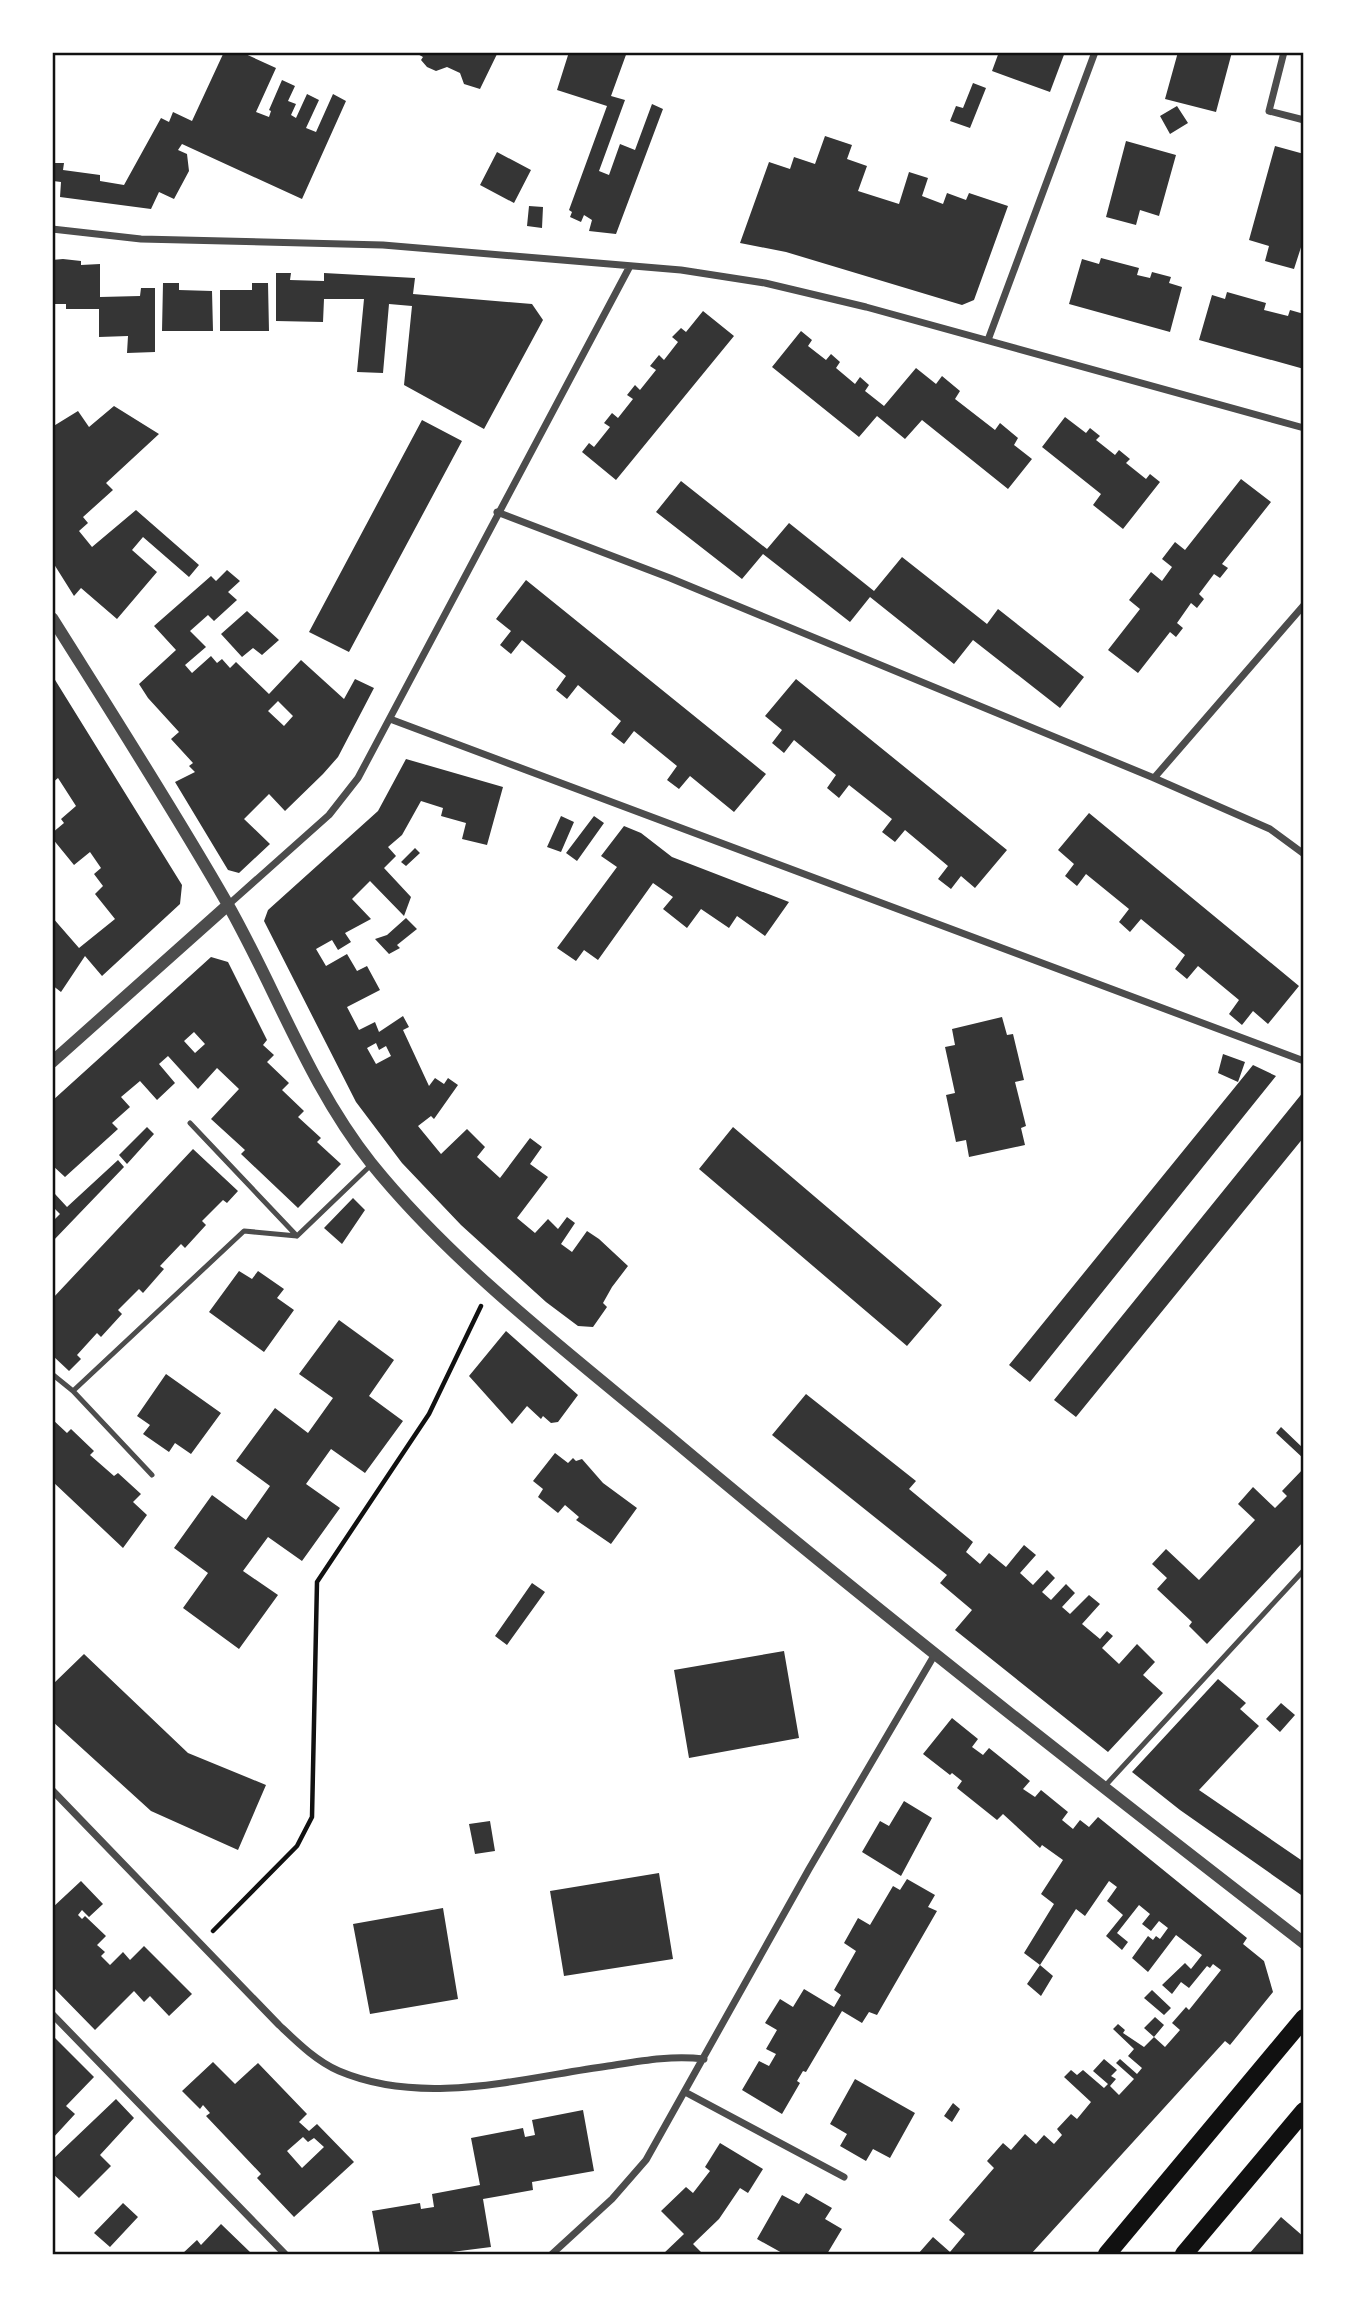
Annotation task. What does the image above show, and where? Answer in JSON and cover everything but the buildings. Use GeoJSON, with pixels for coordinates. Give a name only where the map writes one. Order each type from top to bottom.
{"type":"FeatureCollection","features":[{"type":"Feature","properties":{"kind":"main road"},"geometry":{"type":"LineString","coordinates":[[1107,2255],[1304,2018]]}},
{"type":"Feature","properties":{"kind":"main road"},"geometry":{"type":"LineString","coordinates":[[1184,2255],[1304,2112]]}},
{"type":"Feature","properties":{"kind":"street"},"geometry":{"type":"LineString","coordinates":[[988,340],[1096,52]]}},
{"type":"Feature","properties":{"kind":"street"},"geometry":{"type":"LineString","coordinates":[[1284,52],[1269,111],[1304,120]]}},
{"type":"Feature","properties":{"kind":"street"},"geometry":{"type":"LineString","coordinates":[[52,229],[141,239],[383,245],[630,266],[765,283],[988,340],[1304,428]]}},
{"type":"Feature","properties":{"kind":"street"},"geometry":{"type":"LineString","coordinates":[[52,1062],[311,831],[344,797],[390,719],[497,512],[630,266]]}},
{"type":"Feature","properties":{"kind":"street"},"geometry":{"type":"LineString","coordinates":[[497,512],[707,593],[1154,778],[1270,829],[1304,854]]}},
{"type":"Feature","properties":{"kind":"street"},"geometry":{"type":"LineString","coordinates":[[1154,778],[1304,605]]}},
{"type":"Feature","properties":{"kind":"street"},"geometry":{"type":"LineString","coordinates":[[52,618],[228,905],[328,1100],[372,1164],[409,1205],[491,1285],[700,1463],[1104,1787],[1304,1943]]}},
{"type":"Feature","properties":{"kind":"street"},"geometry":{"type":"LineString","coordinates":[[390,719],[464,749],[1304,1061]]}},
{"type":"Feature","properties":{"kind":"street"},"geometry":{"type":"LineString","coordinates":[[552,2255],[630,2180],[685,2092],[809,1869],[936,1653]]}},
{"type":"Feature","properties":{"kind":"street"},"geometry":{"type":"LineString","coordinates":[[52,1790],[279,2025],[315,2057],[337,2070],[410,2088],[454,2088],[662,2058],[704,2059]]}},
{"type":"Feature","properties":{"kind":"street"},"geometry":{"type":"LineString","coordinates":[[52,2014],[285,2255]]}},
{"type":"Feature","properties":{"kind":"street"},"geometry":{"type":"LineString","coordinates":[[685,2092],[844,2177]]}},
{"type":"Feature","properties":{"kind":"lane"},"geometry":{"type":"LineString","coordinates":[[190,1123],[297,1236]]}},
{"type":"Feature","properties":{"kind":"lane"},"geometry":{"type":"LineString","coordinates":[[73,1391],[244,1231],[297,1236],[372,1164]]}},
{"type":"Feature","properties":{"kind":"lane"},"geometry":{"type":"LineString","coordinates":[[52,1374],[73,1391],[152,1475]]}},
{"type":"Feature","properties":{"kind":"lane"},"geometry":{"type":"LineString","coordinates":[[1104,1787],[1304,1570]]}},
{"type":"Feature","properties":{"kind":"path"},"geometry":{"type":"LineString","coordinates":[[200,1944],[297,1846],[305,1834],[312,1817],[317,1582],[429,1414],[491,1285]]}}]}
